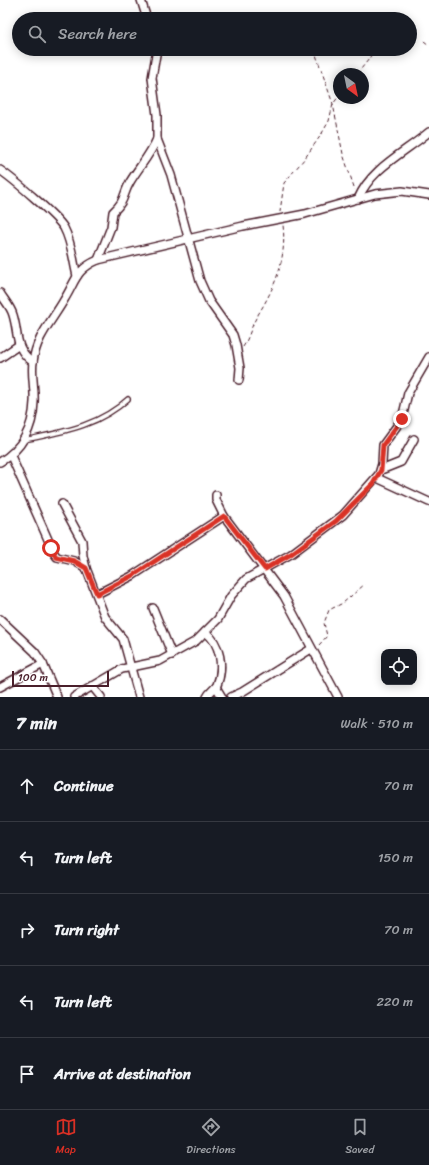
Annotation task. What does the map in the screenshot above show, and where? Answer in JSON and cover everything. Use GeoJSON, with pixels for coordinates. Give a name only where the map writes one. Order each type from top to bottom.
{"type":"FeatureCollection","features":[{"type":"Feature","properties":{"kind":"street"},"geometry":{"type":"LineString","coordinates":[[141,0],[145,12]]}},
{"type":"Feature","properties":{"kind":"street"},"geometry":{"type":"LineString","coordinates":[[156,56],[152,78],[157,115],[157,139],[171,174],[188,239],[204,290],[233,335],[239,355],[240,368],[238,380]]}},
{"type":"Feature","properties":{"kind":"street"},"geometry":{"type":"LineString","coordinates":[[358,199],[362,188],[376,172],[429,132]]}},
{"type":"Feature","properties":{"kind":"street"},"geometry":{"type":"LineString","coordinates":[[98,260],[111,227],[113,212],[120,206],[128,185],[150,153],[157,139]]}},
{"type":"Feature","properties":{"kind":"street"},"geometry":{"type":"LineString","coordinates":[[0,170],[54,216],[63,226],[71,248],[77,276]]}},
{"type":"Feature","properties":{"kind":"street"},"geometry":{"type":"LineString","coordinates":[[0,462],[10,456],[25,440],[31,422],[34,403],[33,362],[43,332],[64,301],[77,276],[89,264],[98,260],[155,248],[188,239],[305,214],[375,194],[402,191],[429,194]]}},
{"type":"Feature","properties":{"kind":"street"},"geometry":{"type":"LineString","coordinates":[[0,293],[14,315],[19,345],[28,359],[33,362]]}},
{"type":"Feature","properties":{"kind":"street"},"geometry":{"type":"LineString","coordinates":[[0,358],[19,345]]}},
{"type":"Feature","properties":{"kind":"street"},"geometry":{"type":"LineString","coordinates":[[74,697],[122,669],[160,661],[196,641],[218,619],[237,587],[246,579],[291,554],[336,521],[377,478],[381,470],[383,445],[402,419],[408,394],[429,357]]}},
{"type":"Feature","properties":{"kind":"street"},"geometry":{"type":"LineString","coordinates":[[381,470],[401,462],[407,456],[409,447],[414,439]]}},
{"type":"Feature","properties":{"kind":"street"},"geometry":{"type":"LineString","coordinates":[[10,456],[56,557],[74,561],[86,568]]}},
{"type":"Feature","properties":{"kind":"street"},"geometry":{"type":"LineString","coordinates":[[377,478],[429,502]]}},
{"type":"Feature","properties":{"kind":"street"},"geometry":{"type":"LineString","coordinates":[[216,495],[216,500],[224,516],[284,596],[338,697]]}},
{"type":"Feature","properties":{"kind":"street"},"geometry":{"type":"LineString","coordinates":[[62,504],[82,540],[83,556],[86,568],[105,617],[123,639],[139,697]]}},
{"type":"Feature","properties":{"kind":"street"},"geometry":{"type":"LineString","coordinates":[[97,594],[132,576],[224,516]]}},
{"type":"Feature","properties":{"kind":"street"},"geometry":{"type":"LineString","coordinates":[[153,608],[172,655]]}},
{"type":"Feature","properties":{"kind":"street"},"geometry":{"type":"LineString","coordinates":[[0,619],[35,652],[43,664],[57,697]]}},
{"type":"Feature","properties":{"kind":"street"},"geometry":{"type":"LineString","coordinates":[[205,632],[211,636],[217,645],[221,669],[216,687],[207,697]]}},
{"type":"Feature","properties":{"kind":"street"},"geometry":{"type":"LineString","coordinates":[[231,697],[265,679],[311,649]]}},
{"type":"Feature","properties":{"kind":"street"},"geometry":{"type":"LineString","coordinates":[[0,687],[43,664]]}},
{"type":"Feature","properties":{"kind":"street"},"geometry":{"type":"LineString","coordinates":[[92,686],[101,697]]}},
{"type":"Feature","properties":{"kind":"street"},"geometry":{"type":"LineString","coordinates":[[216,687],[222,697]]}},
{"type":"Feature","properties":{"kind":"lane"},"geometry":{"type":"LineString","coordinates":[[25,440],[81,427],[110,415],[128,400]]}},
{"type":"Feature","properties":{"kind":"path"},"geometry":{"type":"LineString","coordinates":[[424,41],[429,45]]}},
{"type":"Feature","properties":{"kind":"path"},"geometry":{"type":"LineString","coordinates":[[316,56],[333,104],[343,154],[358,199]]}},
{"type":"Feature","properties":{"kind":"path"},"geometry":{"type":"LineString","coordinates":[[362,68],[370,56]]}},
{"type":"Feature","properties":{"kind":"path"},"geometry":{"type":"LineString","coordinates":[[239,355],[256,319],[272,292],[281,269],[283,238],[281,200],[284,183],[306,158],[322,135],[329,121],[333,104]]}},
{"type":"Feature","properties":{"kind":"path"},"geometry":{"type":"LineString","coordinates":[[311,649],[320,644],[327,636],[324,623],[328,610],[343,603],[365,584]]}},
{"type":"Feature","properties":{"kind":"route"},"geometry":{"type":"LineString","coordinates":[[51,548],[56,557],[74,561],[86,568],[97,594],[132,576],[160,559],[188,539],[215,524],[224,516],[265,569],[291,554],[336,521],[373,484],[381,470],[383,445],[397,428],[402,419]]}}]}
